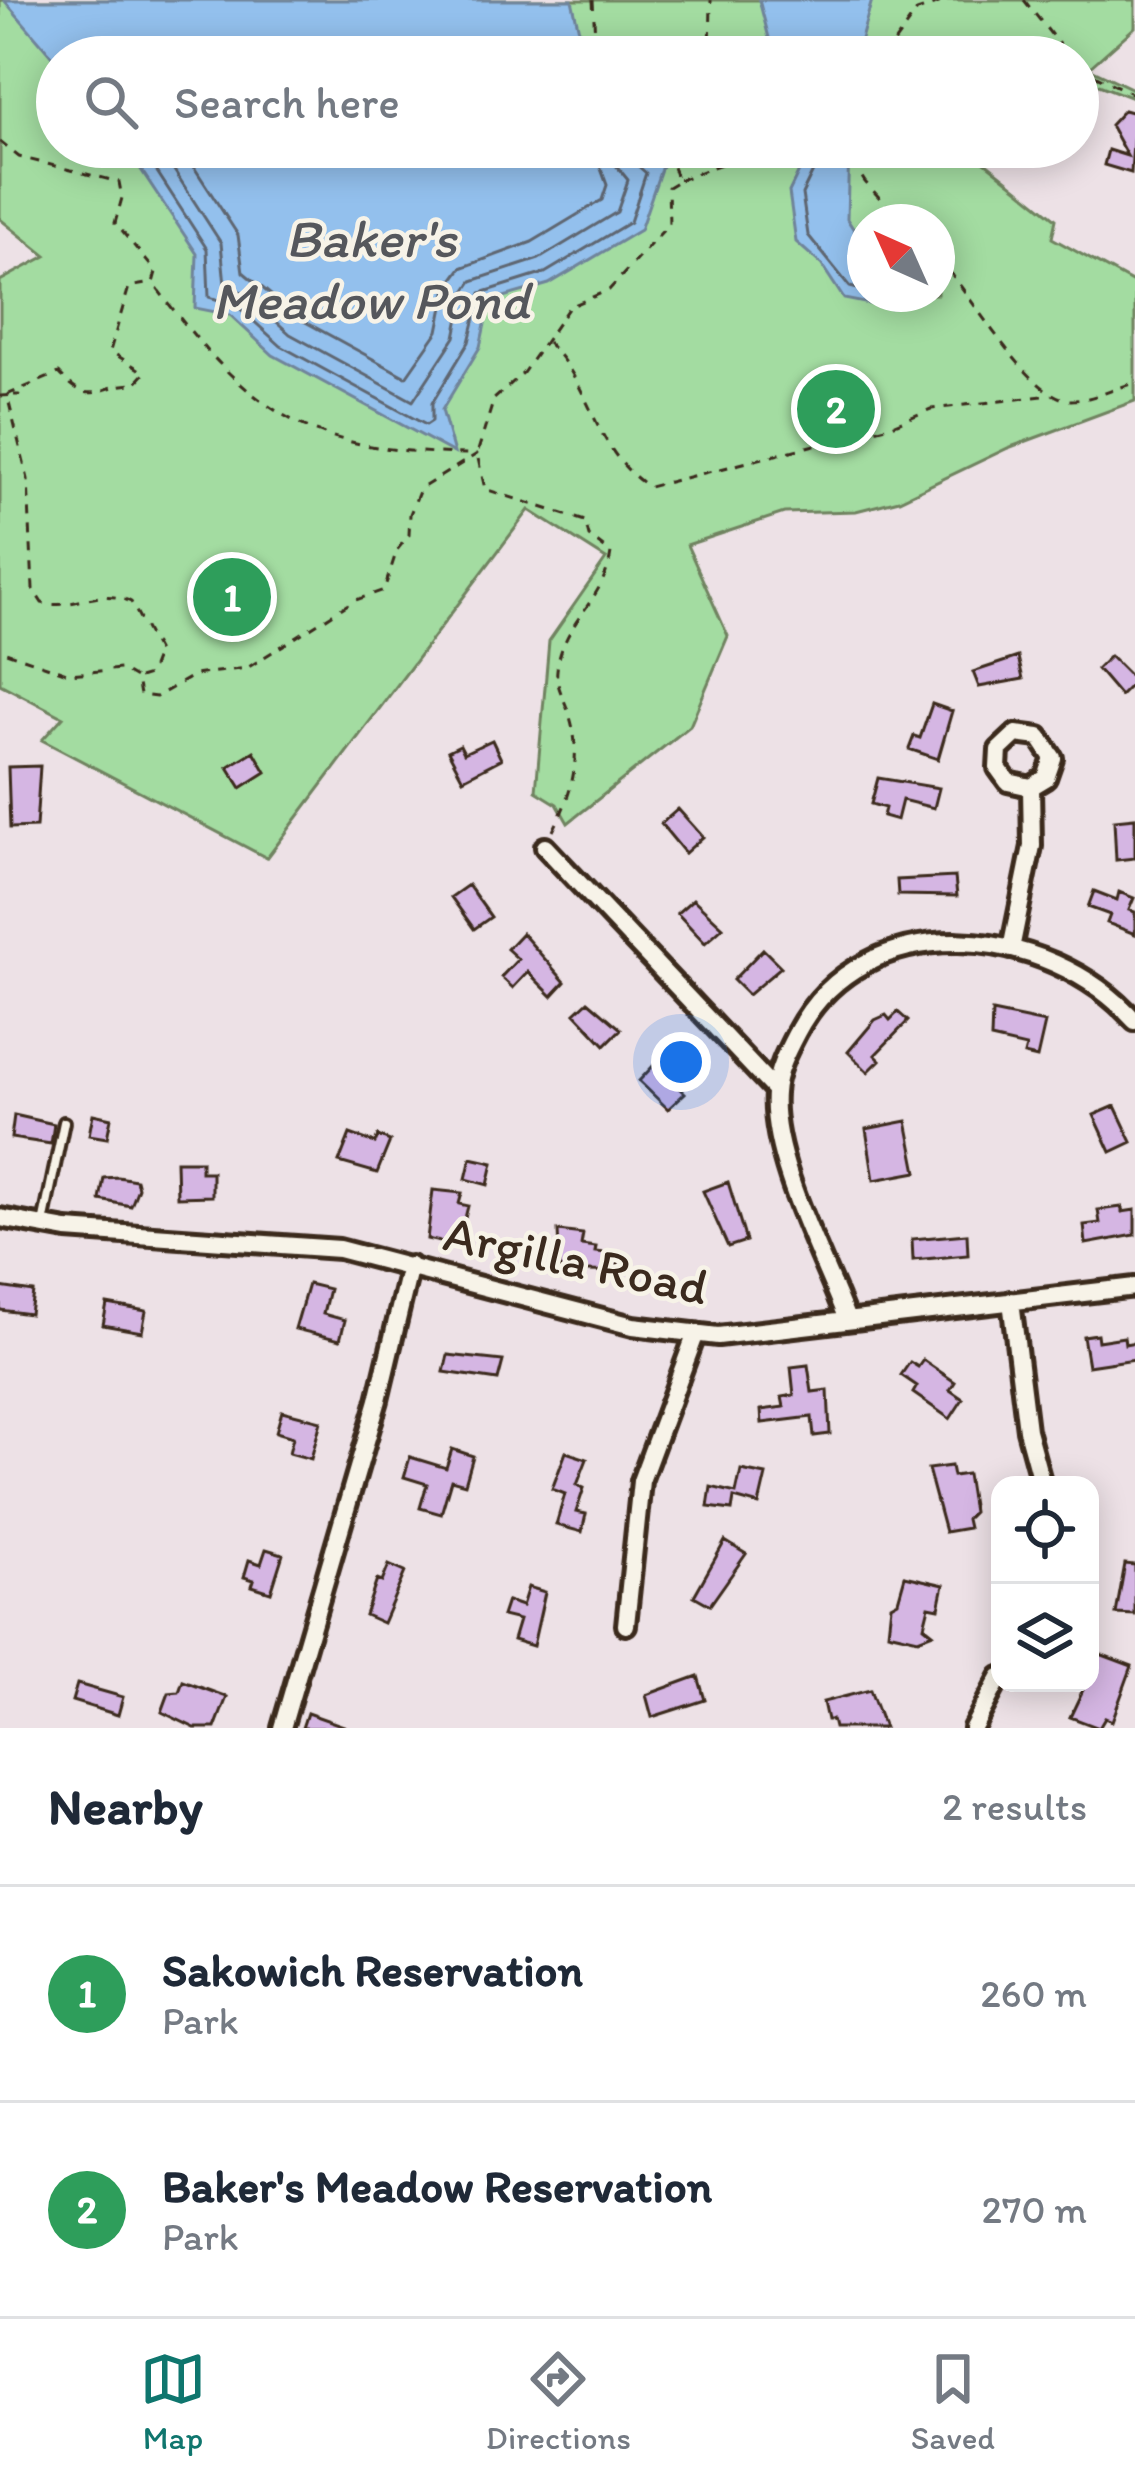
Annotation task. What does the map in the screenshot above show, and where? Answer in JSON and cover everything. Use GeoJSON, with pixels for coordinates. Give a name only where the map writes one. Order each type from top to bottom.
{"type":"FeatureCollection","features":[{"type":"Feature","properties":{"kind":"street"},"geometry":{"type":"LineString","coordinates":[[1011,949],[1032,847],[1031,788]]}},
{"type":"Feature","properties":{"kind":"street"},"geometry":{"type":"LineString","coordinates":[[545,847],[775,1090]]}},
{"type":"Feature","properties":{"kind":"street"},"geometry":{"type":"LineString","coordinates":[[847,1319],[785,1156],[775,1090],[802,1021],[847,971],[922,944],[980,942],[1011,949],[1094,986],[1135,1021]]}},
{"type":"Feature","properties":{"kind":"street","name":"Argilla Road"},"geometry":{"type":"LineString","coordinates":[[0,1218],[42,1226],[306,1244],[410,1266],[633,1326],[718,1336],[1135,1287]]}},
{"type":"Feature","properties":{"kind":"street"},"geometry":{"type":"LineString","coordinates":[[282,1728],[377,1400],[410,1266]]}},
{"type":"Feature","properties":{"kind":"street"},"geometry":{"type":"LineString","coordinates":[[1011,1301],[1027,1430],[1040,1476]]}},
{"type":"Feature","properties":{"kind":"street"},"geometry":{"type":"LineString","coordinates":[[626,1625],[641,1481],[696,1333]]}},
{"type":"Feature","properties":{"kind":"street"},"geometry":{"type":"LineString","coordinates":[[973,1728],[992,1692]]}},
{"type":"Feature","properties":{"kind":"lane"},"geometry":{"type":"LineString","coordinates":[[42,1226],[64,1122]]}},
{"type":"Feature","properties":{"kind":"path"},"geometry":{"type":"LineString","coordinates":[[593,0],[595,36]]}},
{"type":"Feature","properties":{"kind":"path"},"geometry":{"type":"LineString","coordinates":[[710,36],[711,0]]}},
{"type":"Feature","properties":{"kind":"path"},"geometry":{"type":"LineString","coordinates":[[899,36],[917,11],[947,0]]}},
{"type":"Feature","properties":{"kind":"path"},"geometry":{"type":"LineString","coordinates":[[1024,0],[1052,36]]}},
{"type":"Feature","properties":{"kind":"path"},"geometry":{"type":"LineString","coordinates":[[1099,77],[1135,95]]}},
{"type":"Feature","properties":{"kind":"path"},"geometry":{"type":"LineString","coordinates":[[0,142],[19,158],[36,162]]}},
{"type":"Feature","properties":{"kind":"path"},"geometry":{"type":"LineString","coordinates":[[61,168],[119,182],[122,197],[115,223],[156,272],[153,283]]}},
{"type":"Feature","properties":{"kind":"path"},"geometry":{"type":"LineString","coordinates":[[673,168],[678,181]]}},
{"type":"Feature","properties":{"kind":"path"},"geometry":{"type":"LineString","coordinates":[[545,847],[577,778],[574,735],[556,674],[562,649],[608,580],[611,553],[589,536],[585,521],[484,489],[477,454],[494,399],[524,373],[569,308],[609,290],[669,224],[668,187],[710,168]]}},
{"type":"Feature","properties":{"kind":"path"},"geometry":{"type":"LineString","coordinates":[[856,168],[885,204]]}},
{"type":"Feature","properties":{"kind":"path"},"geometry":{"type":"LineString","coordinates":[[955,277],[1002,343],[1052,395]]}},
{"type":"Feature","properties":{"kind":"path"},"geometry":{"type":"LineString","coordinates":[[0,650],[70,674],[120,669],[137,679],[149,675],[158,652],[131,602],[92,595],[52,606],[42,603],[33,589],[33,514],[3,396],[59,373],[78,393],[93,396],[117,384],[136,384],[146,373],[110,351],[129,287],[153,283]]}},
{"type":"Feature","properties":{"kind":"path"},"geometry":{"type":"LineString","coordinates":[[153,283],[208,356],[274,411],[314,431],[391,453],[426,448],[477,454]]}},
{"type":"Feature","properties":{"kind":"path"},"geometry":{"type":"LineString","coordinates":[[545,340],[573,367],[622,470],[649,487],[890,426],[931,409],[1052,395],[1066,400],[1100,396],[1135,383]]}},
{"type":"Feature","properties":{"kind":"path"},"geometry":{"type":"LineString","coordinates":[[137,679],[140,695],[156,697],[194,675],[247,668],[353,602],[384,590],[397,550],[409,535],[410,514],[420,489],[477,454]]}},
{"type":"Feature","properties":{"kind":"green space"},"geometry":{"type":"Polygon","coordinates":[[[0,0],[1135,0],[1135,27],[1099,59],[1099,36],[36,36],[36,168],[992,168],[1056,219],[1052,238],[1135,284],[1135,401],[1008,448],[899,500],[856,511],[784,513],[687,545],[728,636],[690,726],[568,823],[557,804],[536,791],[549,641],[606,559],[529,510],[267,858],[42,740],[63,717],[0,684],[0,281],[46,256],[0,219],[0,0]]]}},
{"type":"Feature","properties":{"kind":"green space"},"geometry":{"type":"Polygon","coordinates":[[[1099,73],[1135,90],[1135,99],[1099,85],[1099,73]]]}},
{"type":"Feature","properties":{"kind":"water","name":"Baker's Meadow Pond"},"geometry":{"type":"Polygon","coordinates":[[[4,0],[572,0],[580,36],[36,36],[4,0]]]}},
{"type":"Feature","properties":{"kind":"water"},"geometry":{"type":"Polygon","coordinates":[[[759,0],[872,0],[862,36],[768,36],[759,0]]]}},
{"type":"Feature","properties":{"kind":"water","name":"Baker's Meadow Pond"},"geometry":{"type":"Polygon","coordinates":[[[140,168],[661,168],[640,230],[549,284],[490,301],[480,347],[442,410],[454,453],[273,355],[230,315],[195,308],[197,254],[140,168]]]}},
{"type":"Feature","properties":{"kind":"water"},"geometry":{"type":"Polygon","coordinates":[[[801,168],[848,168],[847,300],[821,264],[796,242],[789,192],[801,168]]]}},
{"type":"Feature","properties":{"kind":"building"},"geometry":{"type":"Polygon","coordinates":[[[1124,110],[1135,113],[1131,173],[1104,165],[1108,150],[1127,156],[1110,125],[1124,110]]]}},
{"type":"Feature","properties":{"kind":"building"},"geometry":{"type":"Polygon","coordinates":[[[1110,656],[1135,681],[1120,696],[1097,669],[1110,656]]]}},
{"type":"Feature","properties":{"kind":"building"},"geometry":{"type":"Polygon","coordinates":[[[1018,657],[1023,679],[979,687],[973,672],[1018,657]]]}},
{"type":"Feature","properties":{"kind":"building"},"geometry":{"type":"Polygon","coordinates":[[[932,704],[952,711],[938,759],[909,749],[914,736],[920,738],[932,704]]]}},
{"type":"Feature","properties":{"kind":"building"},"geometry":{"type":"Polygon","coordinates":[[[492,740],[501,759],[463,779],[448,751],[460,745],[464,753],[492,740]]]}},
{"type":"Feature","properties":{"kind":"building"},"geometry":{"type":"Polygon","coordinates":[[[254,751],[266,772],[241,788],[228,767],[254,751]]]}},
{"type":"Feature","properties":{"kind":"building"},"geometry":{"type":"Polygon","coordinates":[[[40,766],[36,827],[10,828],[8,767],[40,766]]]}},
{"type":"Feature","properties":{"kind":"building"},"geometry":{"type":"Polygon","coordinates":[[[878,778],[939,788],[934,808],[902,800],[897,820],[883,816],[885,808],[871,804],[878,778]]]}},
{"type":"Feature","properties":{"kind":"building"},"geometry":{"type":"Polygon","coordinates":[[[678,809],[703,837],[685,853],[661,824],[678,809]]]}},
{"type":"Feature","properties":{"kind":"building"},"geometry":{"type":"Polygon","coordinates":[[[1135,818],[1135,858],[1116,860],[1114,820],[1135,818]]]}},
{"type":"Feature","properties":{"kind":"building"},"geometry":{"type":"Polygon","coordinates":[[[955,877],[957,896],[898,895],[897,880],[955,877]]]}},
{"type":"Feature","properties":{"kind":"building"},"geometry":{"type":"Polygon","coordinates":[[[468,885],[491,917],[474,929],[451,897],[468,885]]]}},
{"type":"Feature","properties":{"kind":"building"},"geometry":{"type":"Polygon","coordinates":[[[1094,891],[1117,900],[1119,892],[1134,898],[1129,910],[1135,912],[1135,934],[1107,923],[1110,915],[1088,907],[1094,891]]]}},
{"type":"Feature","properties":{"kind":"building"},"geometry":{"type":"Polygon","coordinates":[[[693,899],[723,927],[705,943],[677,913],[693,899]]]}},
{"type":"Feature","properties":{"kind":"building"},"geometry":{"type":"Polygon","coordinates":[[[522,933],[565,982],[552,996],[528,972],[513,988],[501,977],[518,959],[507,949],[522,933]]]}},
{"type":"Feature","properties":{"kind":"building"},"geometry":{"type":"Polygon","coordinates":[[[763,949],[781,967],[748,995],[733,980],[763,949]]]}},
{"type":"Feature","properties":{"kind":"building"},"geometry":{"type":"Polygon","coordinates":[[[588,1001],[621,1029],[605,1045],[575,1013],[588,1001]]]}},
{"type":"Feature","properties":{"kind":"building"},"geometry":{"type":"Polygon","coordinates":[[[898,1012],[908,1021],[875,1055],[880,1060],[868,1072],[848,1052],[875,1020],[886,1015],[890,1020],[898,1012]]]}},
{"type":"Feature","properties":{"kind":"building"},"geometry":{"type":"Polygon","coordinates":[[[992,1012],[1045,1023],[1037,1058],[1024,1055],[1026,1047],[991,1039],[992,1012]]]}},
{"type":"Feature","properties":{"kind":"building"},"geometry":{"type":"Polygon","coordinates":[[[655,1064],[685,1093],[668,1109],[639,1081],[655,1064]]]}},
{"type":"Feature","properties":{"kind":"building"},"geometry":{"type":"Polygon","coordinates":[[[1115,1106],[1132,1142],[1111,1152],[1094,1115],[1115,1106]]]}},
{"type":"Feature","properties":{"kind":"building"},"geometry":{"type":"Polygon","coordinates":[[[93,1114],[111,1118],[107,1138],[89,1135],[93,1114]]]}},
{"type":"Feature","properties":{"kind":"building"},"geometry":{"type":"Polygon","coordinates":[[[14,1115],[54,1124],[51,1144],[11,1138],[14,1115]]]}},
{"type":"Feature","properties":{"kind":"building"},"geometry":{"type":"Polygon","coordinates":[[[907,1121],[917,1172],[874,1180],[866,1129],[907,1121]]]}},
{"type":"Feature","properties":{"kind":"building"},"geometry":{"type":"Polygon","coordinates":[[[350,1134],[375,1143],[378,1136],[390,1141],[377,1173],[339,1162],[350,1134]]]}},
{"type":"Feature","properties":{"kind":"building"},"geometry":{"type":"Polygon","coordinates":[[[471,1158],[493,1163],[488,1185],[466,1179],[471,1158]]]}},
{"type":"Feature","properties":{"kind":"building"},"geometry":{"type":"Polygon","coordinates":[[[176,1161],[201,1161],[201,1172],[212,1172],[212,1196],[177,1197],[176,1161]]]}},
{"type":"Feature","properties":{"kind":"building"},"geometry":{"type":"Polygon","coordinates":[[[104,1178],[136,1180],[131,1206],[100,1200],[104,1178]]]}},
{"type":"Feature","properties":{"kind":"building"},"geometry":{"type":"Polygon","coordinates":[[[728,1182],[746,1241],[728,1247],[703,1191],[728,1182]]]}},
{"type":"Feature","properties":{"kind":"building"},"geometry":{"type":"Polygon","coordinates":[[[433,1190],[462,1193],[459,1204],[468,1206],[458,1246],[427,1239],[433,1190]]]}},
{"type":"Feature","properties":{"kind":"building"},"geometry":{"type":"Polygon","coordinates":[[[1122,1207],[1122,1212],[1135,1210],[1135,1235],[1086,1244],[1084,1225],[1100,1223],[1098,1210],[1122,1207]]]}},
{"type":"Feature","properties":{"kind":"building"},"geometry":{"type":"Polygon","coordinates":[[[558,1231],[583,1234],[581,1245],[596,1247],[595,1252],[619,1254],[617,1272],[560,1270],[558,1231]]]}},
{"type":"Feature","properties":{"kind":"building"},"geometry":{"type":"Polygon","coordinates":[[[967,1234],[968,1255],[913,1260],[912,1239],[967,1234]]]}},
{"type":"Feature","properties":{"kind":"building"},"geometry":{"type":"Polygon","coordinates":[[[308,1284],[329,1289],[323,1314],[345,1320],[340,1340],[295,1329],[308,1284]]]}},
{"type":"Feature","properties":{"kind":"building"},"geometry":{"type":"Polygon","coordinates":[[[0,1287],[33,1292],[30,1314],[0,1310],[0,1287]]]}},
{"type":"Feature","properties":{"kind":"building"},"geometry":{"type":"Polygon","coordinates":[[[107,1304],[146,1311],[142,1332],[103,1325],[107,1304]]]}},
{"type":"Feature","properties":{"kind":"building"},"geometry":{"type":"Polygon","coordinates":[[[1097,1334],[1098,1341],[1124,1337],[1125,1344],[1135,1342],[1135,1359],[1088,1366],[1083,1336],[1097,1334]]]}},
{"type":"Feature","properties":{"kind":"building"},"geometry":{"type":"Polygon","coordinates":[[[448,1355],[503,1361],[498,1380],[444,1372],[448,1355]]]}},
{"type":"Feature","properties":{"kind":"building"},"geometry":{"type":"Polygon","coordinates":[[[923,1360],[955,1382],[950,1390],[963,1399],[950,1419],[913,1393],[917,1386],[901,1375],[910,1362],[918,1367],[923,1360]]]}},
{"type":"Feature","properties":{"kind":"building"},"geometry":{"type":"Polygon","coordinates":[[[808,1365],[812,1392],[828,1390],[830,1434],[814,1436],[812,1417],[762,1423],[761,1410],[784,1407],[782,1397],[794,1395],[791,1367],[808,1365]]]}},
{"type":"Feature","properties":{"kind":"building"},"geometry":{"type":"Polygon","coordinates":[[[282,1411],[321,1421],[311,1459],[289,1453],[293,1437],[276,1432],[282,1411]]]}},
{"type":"Feature","properties":{"kind":"building"},"geometry":{"type":"Polygon","coordinates":[[[452,1449],[473,1456],[465,1484],[451,1480],[441,1514],[420,1508],[427,1484],[404,1477],[410,1457],[446,1468],[452,1449]]]}},
{"type":"Feature","properties":{"kind":"building"},"geometry":{"type":"Polygon","coordinates":[[[566,1452],[587,1459],[577,1485],[584,1488],[576,1512],[586,1514],[582,1532],[556,1525],[565,1494],[552,1489],[566,1452]]]}},
{"type":"Feature","properties":{"kind":"building"},"geometry":{"type":"Polygon","coordinates":[[[951,1466],[953,1476],[967,1474],[973,1512],[966,1519],[968,1528],[945,1532],[928,1469],[951,1466]]]}},
{"type":"Feature","properties":{"kind":"building"},"geometry":{"type":"Polygon","coordinates":[[[741,1470],[766,1475],[759,1505],[734,1498],[732,1510],[708,1507],[711,1487],[736,1493],[741,1470]]]}},
{"type":"Feature","properties":{"kind":"building"},"geometry":{"type":"Polygon","coordinates":[[[725,1541],[746,1554],[710,1605],[694,1596],[725,1541]]]}},
{"type":"Feature","properties":{"kind":"building"},"geometry":{"type":"Polygon","coordinates":[[[266,1549],[283,1554],[271,1592],[252,1586],[254,1580],[244,1577],[249,1560],[261,1564],[266,1549]]]}},
{"type":"Feature","properties":{"kind":"building"},"geometry":{"type":"Polygon","coordinates":[[[1125,1564],[1135,1565],[1135,1615],[1116,1614],[1125,1564]]]}},
{"type":"Feature","properties":{"kind":"building"},"geometry":{"type":"Polygon","coordinates":[[[389,1565],[405,1572],[383,1623],[365,1615],[377,1580],[382,1582],[389,1565]]]}},
{"type":"Feature","properties":{"kind":"building"},"geometry":{"type":"Polygon","coordinates":[[[905,1576],[944,1585],[939,1608],[929,1606],[924,1626],[933,1633],[918,1639],[888,1632],[891,1605],[898,1601],[905,1576]]]}},
{"type":"Feature","properties":{"kind":"building"},"geometry":{"type":"Polygon","coordinates":[[[528,1587],[545,1592],[533,1646],[513,1640],[519,1620],[502,1616],[507,1601],[522,1606],[528,1587]]]}},
{"type":"Feature","properties":{"kind":"building"},"geometry":{"type":"Polygon","coordinates":[[[1099,1656],[1132,1666],[1112,1721],[1105,1718],[1099,1728],[1070,1717],[1082,1692],[1099,1692],[1099,1656]]]}},
{"type":"Feature","properties":{"kind":"building"},"geometry":{"type":"Polygon","coordinates":[[[698,1676],[705,1700],[652,1717],[646,1695],[698,1676]]]}},
{"type":"Feature","properties":{"kind":"building"},"geometry":{"type":"Polygon","coordinates":[[[183,1681],[227,1697],[215,1728],[195,1728],[162,1712],[169,1693],[179,1692],[183,1681]]]}},
{"type":"Feature","properties":{"kind":"building"},"geometry":{"type":"Polygon","coordinates":[[[77,1684],[123,1697],[118,1715],[72,1701],[77,1684]]]}},
{"type":"Feature","properties":{"kind":"building"},"geometry":{"type":"Polygon","coordinates":[[[870,1690],[884,1728],[834,1728],[832,1720],[827,1720],[823,1702],[870,1690]]]}},
{"type":"Feature","properties":{"kind":"building"},"geometry":{"type":"Polygon","coordinates":[[[307,1713],[344,1726],[344,1728],[302,1728],[307,1713]]]}},
{"type":"Feature","properties":{"kind":"place","name":"Baker's Meadow Reservation"},"geometry":{"type":"Point","coordinates":[836,409]}},
{"type":"Feature","properties":{"kind":"place","name":"Sakowich Reservation"},"geometry":{"type":"Point","coordinates":[232,597]}}]}
